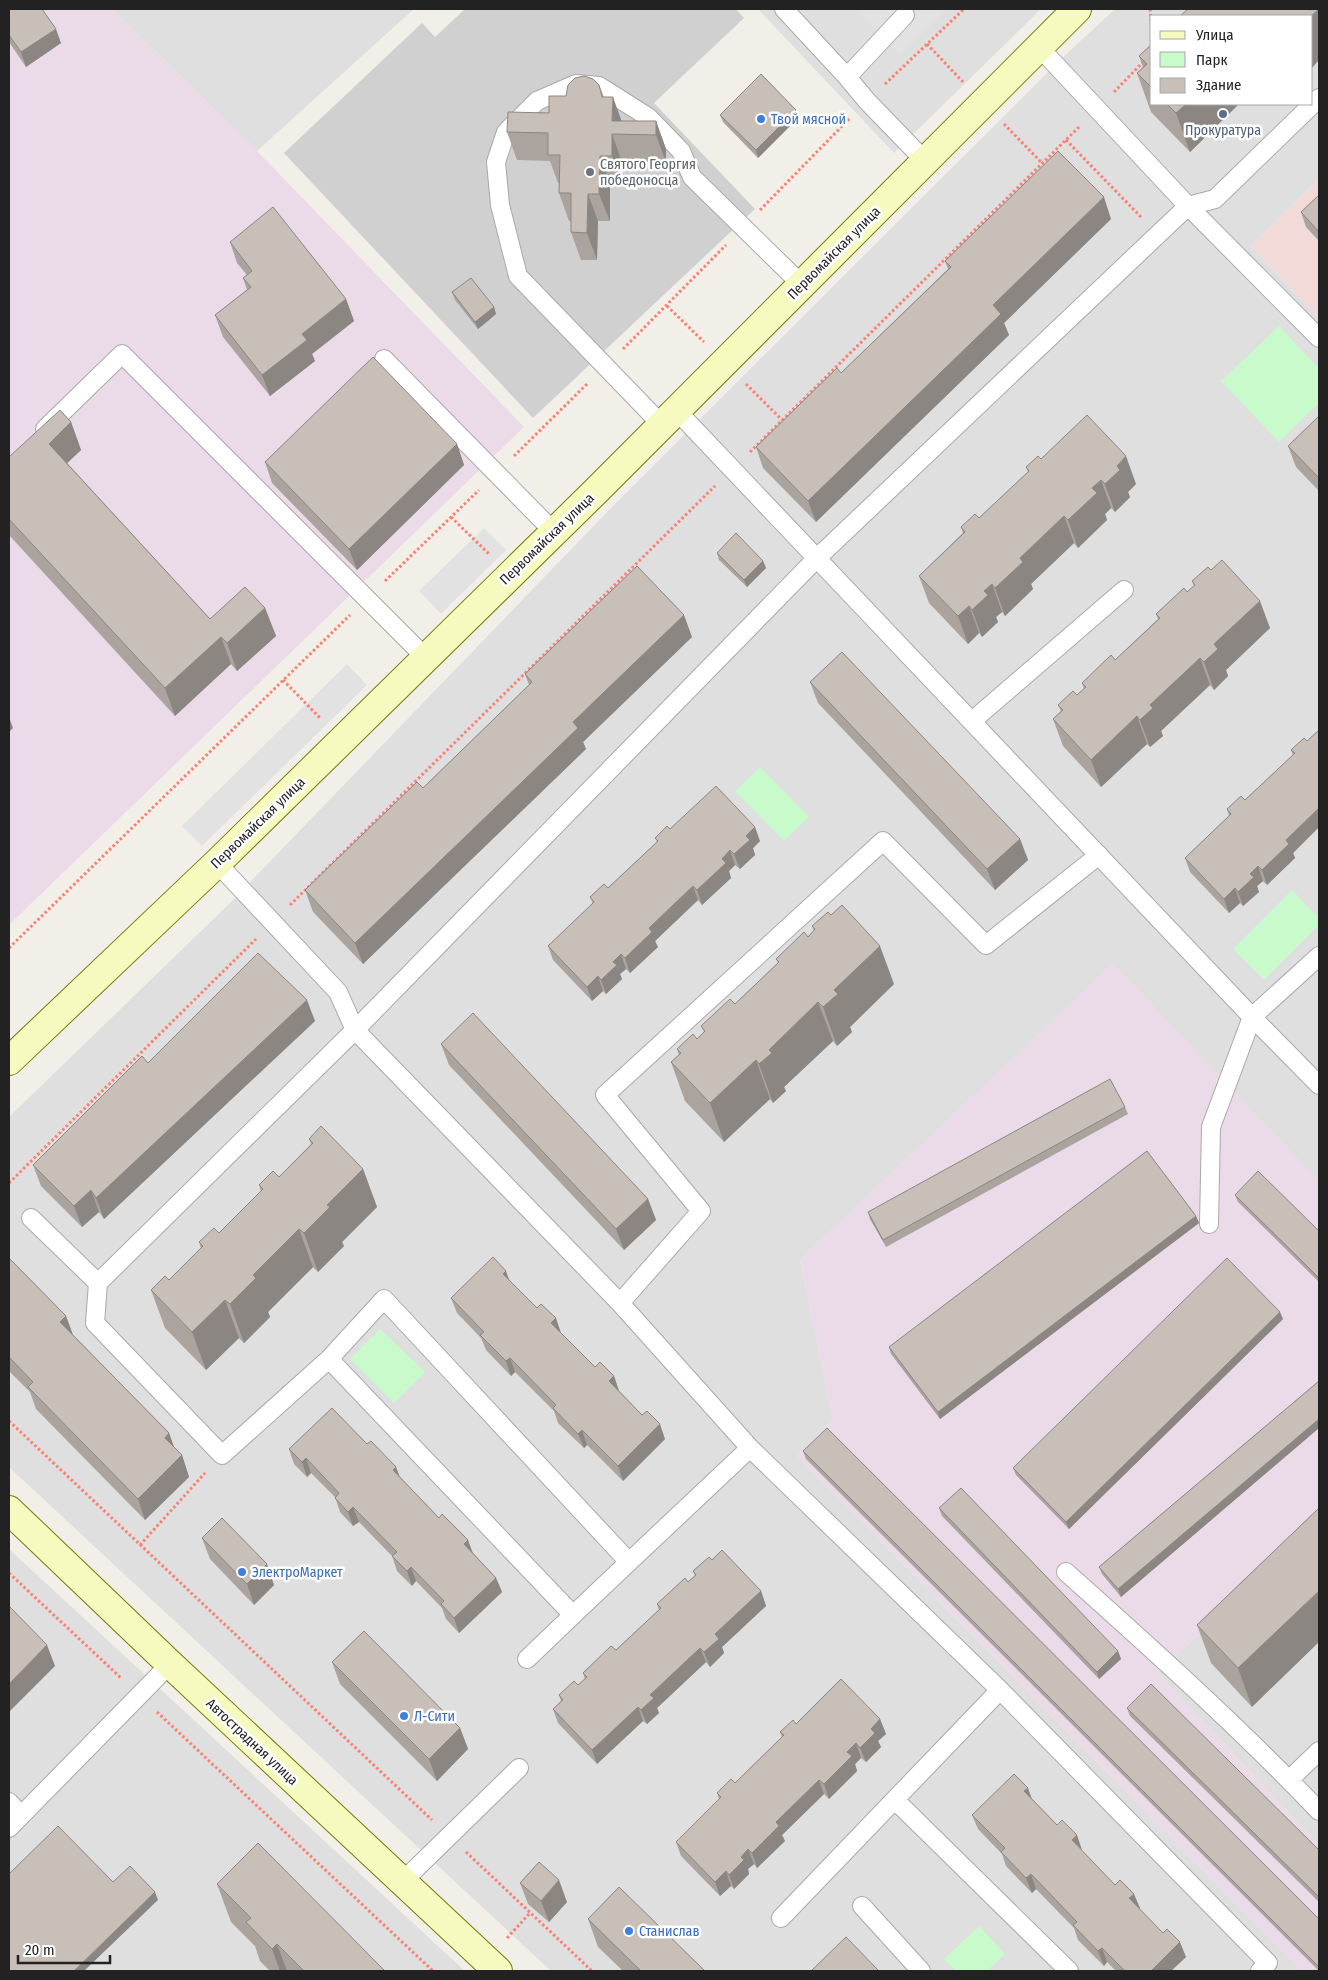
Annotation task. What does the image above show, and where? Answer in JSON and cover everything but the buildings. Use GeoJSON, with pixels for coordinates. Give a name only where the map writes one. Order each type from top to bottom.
{"type":"FeatureCollection","features":[{"type":"Feature","properties":{"kind":"main road","name":"Первомайская улица"},"geometry":{"type":"LineString","coordinates":[[9,1061],[217,863],[510,576],[1077,9]]}},
{"type":"Feature","properties":{"kind":"main road","name":"Автострадная улица"},"geometry":{"type":"LineString","coordinates":[[9,1510],[170,1664],[498,1971]]}},
{"type":"Feature","properties":{"kind":"lane"},"geometry":{"type":"LineString","coordinates":[[784,9],[848,77],[867,101],[926,162]]}},
{"type":"Feature","properties":{"kind":"lane"},"geometry":{"type":"LineString","coordinates":[[848,77],[905,15]]}},
{"type":"Feature","properties":{"kind":"lane"},"geometry":{"type":"LineString","coordinates":[[1038,46],[1188,206],[1319,338]]}},
{"type":"Feature","properties":{"kind":"lane"},"geometry":{"type":"LineString","coordinates":[[802,286],[692,177],[681,151],[648,117],[599,86],[576,84],[537,101],[506,132],[496,162],[500,205],[518,276],[669,418],[732,469],[1252,1017],[1319,1085]]}},
{"type":"Feature","properties":{"kind":"lane"},"geometry":{"type":"LineString","coordinates":[[629,1562],[384,1299],[329,1359],[222,1455],[95,1323],[98,1283],[354,1030],[816,559],[1188,206],[1215,199],[1312,105]]}},
{"type":"Feature","properties":{"kind":"lane"},"geometry":{"type":"LineString","coordinates":[[30,443],[122,354],[426,658]]}},
{"type":"Feature","properties":{"kind":"lane"},"geometry":{"type":"LineString","coordinates":[[384,359],[554,532]]}},
{"type":"Feature","properties":{"kind":"lane"},"geometry":{"type":"LineString","coordinates":[[972,721],[1124,590]]}},
{"type":"Feature","properties":{"kind":"lane"},"geometry":{"type":"LineString","coordinates":[[620,1303],[701,1211],[605,1095],[883,841],[986,945],[1099,855]]}},
{"type":"Feature","properties":{"kind":"lane"},"geometry":{"type":"LineString","coordinates":[[217,863],[338,992],[354,1030],[620,1303],[750,1448],[1000,1690],[1268,1964],[1260,1971]]}},
{"type":"Feature","properties":{"kind":"lane"},"geometry":{"type":"LineString","coordinates":[[1209,1224],[1211,1128],[1252,1017],[1319,956]]}},
{"type":"Feature","properties":{"kind":"lane"},"geometry":{"type":"LineString","coordinates":[[31,1218],[98,1283]]}},
{"type":"Feature","properties":{"kind":"lane"},"geometry":{"type":"LineString","coordinates":[[329,1359],[573,1615]]}},
{"type":"Feature","properties":{"kind":"lane"},"geometry":{"type":"LineString","coordinates":[[528,1659],[750,1448]]}},
{"type":"Feature","properties":{"kind":"lane"},"geometry":{"type":"LineString","coordinates":[[1066,1572],[1148,1645],[1319,1811]]}},
{"type":"Feature","properties":{"kind":"lane"},"geometry":{"type":"LineString","coordinates":[[13,1815],[170,1664]]}},
{"type":"Feature","properties":{"kind":"lane"},"geometry":{"type":"LineString","coordinates":[[781,1918],[1000,1690]]}},
{"type":"Feature","properties":{"kind":"lane"},"geometry":{"type":"LineString","coordinates":[[1289,1780],[1319,1750]]}},
{"type":"Feature","properties":{"kind":"lane"},"geometry":{"type":"LineString","coordinates":[[402,1882],[519,1768]]}},
{"type":"Feature","properties":{"kind":"lane"},"geometry":{"type":"LineString","coordinates":[[895,1800],[1069,1971]]}},
{"type":"Feature","properties":{"kind":"lane"},"geometry":{"type":"LineString","coordinates":[[862,1906],[921,1971]]}},
{"type":"Feature","properties":{"kind":"path"},"geometry":{"type":"LineString","coordinates":[[9,1183],[1145,61]]}},
{"type":"Feature","properties":{"kind":"path"},"geometry":{"type":"LineString","coordinates":[[1066,140],[1158,235]]}},
{"type":"Feature","properties":{"kind":"path"},"geometry":{"type":"LineString","coordinates":[[451,517],[510,576]]}},
{"type":"Feature","properties":{"kind":"path"},"geometry":{"type":"LineString","coordinates":[[283,680],[342,741]]}},
{"type":"Feature","properties":{"kind":"path"},"geometry":{"type":"LineString","coordinates":[[9,1421],[592,1971]]}},
{"type":"Feature","properties":{"kind":"path"},"geometry":{"type":"LineString","coordinates":[[140,1545],[222,1455]]}},
{"type":"Feature","properties":{"kind":"path"},"geometry":{"type":"LineString","coordinates":[[9,1573],[434,1971]]}},
{"type":"Feature","properties":{"kind":"shaded area"},"geometry":{"type":"Polygon","coordinates":[[[9,9],[112,9],[257,151],[524,427],[9,925],[9,9]]]}},
{"type":"Feature","properties":{"kind":"shaded area"},"geometry":{"type":"Polygon","coordinates":[[[112,9],[414,9],[257,151],[112,9]]]}},
{"type":"Feature","properties":{"kind":"shaded area"},"geometry":{"type":"Polygon","coordinates":[[[465,9],[736,9],[744,18],[654,103],[755,209],[533,418],[284,153],[422,23],[435,37],[465,9]]]}},
{"type":"Feature","properties":{"kind":"shaded area"},"geometry":{"type":"Polygon","coordinates":[[[758,9],[1041,9],[894,153],[758,9]]]}},
{"type":"Feature","properties":{"kind":"shaded area"},"geometry":{"type":"Polygon","coordinates":[[[855,9],[947,9],[900,55],[855,9]]]}},
{"type":"Feature","properties":{"kind":"shaded area"},"geometry":{"type":"Polygon","coordinates":[[[1115,9],[1319,9],[1319,179],[1251,246],[1319,318],[1319,1182],[1113,964],[800,1260],[833,1419],[797,1456],[1302,1971],[551,1971],[9,1467],[9,1117],[229,904],[612,507],[1061,59],[1115,9]]]}},
{"type":"Feature","properties":{"kind":"shaded area"},"geometry":{"type":"Polygon","coordinates":[[[1319,179],[1319,318],[1251,246],[1319,179]]]}},
{"type":"Feature","properties":{"kind":"shaded area"},"geometry":{"type":"Polygon","coordinates":[[[484,528],[506,550],[441,614],[419,591],[484,528]]]}},
{"type":"Feature","properties":{"kind":"shaded area"},"geometry":{"type":"Polygon","coordinates":[[[347,664],[367,685],[202,846],[182,826],[347,664]]]}},
{"type":"Feature","properties":{"kind":"shaded area"},"geometry":{"type":"Polygon","coordinates":[[[1113,963],[1319,1182],[1319,1523],[1157,1673],[1319,1845],[1319,1971],[1302,1971],[797,1456],[833,1419],[800,1260],[1113,963]]]}},
{"type":"Feature","properties":{"kind":"shaded area"},"geometry":{"type":"Polygon","coordinates":[[[1319,1523],[1319,1845],[1157,1673],[1319,1523]]]}},
{"type":"Feature","properties":{"kind":"shaded area"},"geometry":{"type":"Polygon","coordinates":[[[9,1549],[465,1971],[9,1971],[9,1549]]]}},
{"type":"Feature","properties":{"kind":"green space"},"geometry":{"type":"Polygon","coordinates":[[[1279,326],[1319,369],[1319,403],[1279,442],[1221,381],[1279,326]]]}},
{"type":"Feature","properties":{"kind":"green space"},"geometry":{"type":"Polygon","coordinates":[[[760,767],[809,817],[784,841],[735,791],[760,767]]]}},
{"type":"Feature","properties":{"kind":"green space"},"geometry":{"type":"Polygon","coordinates":[[[1292,890],[1319,918],[1319,925],[1264,980],[1233,949],[1292,890]]]}},
{"type":"Feature","properties":{"kind":"green space"},"geometry":{"type":"Polygon","coordinates":[[[380,1329],[425,1372],[394,1403],[350,1359],[380,1329]]]}},
{"type":"Feature","properties":{"kind":"green space"},"geometry":{"type":"Polygon","coordinates":[[[979,1926],[1005,1954],[987,1971],[956,1971],[944,1959],[979,1926]]]}},
{"type":"Feature","properties":{"kind":"place","name":"Прокуратура"},"geometry":{"type":"Point","coordinates":[1223,114]}},
{"type":"Feature","properties":{"kind":"place","name":"Твой мясной"},"geometry":{"type":"Point","coordinates":[761,119]}},
{"type":"Feature","properties":{"kind":"place","name":"Святого Георгия победоносца"},"geometry":{"type":"Point","coordinates":[590,172]}},
{"type":"Feature","properties":{"kind":"place","name":"ЭлектроМаркет"},"geometry":{"type":"Point","coordinates":[242,1572]}},
{"type":"Feature","properties":{"kind":"place","name":"Л-Сити"},"geometry":{"type":"Point","coordinates":[404,1716]}},
{"type":"Feature","properties":{"kind":"place","name":"Станислав"},"geometry":{"type":"Point","coordinates":[629,1931]}}]}
